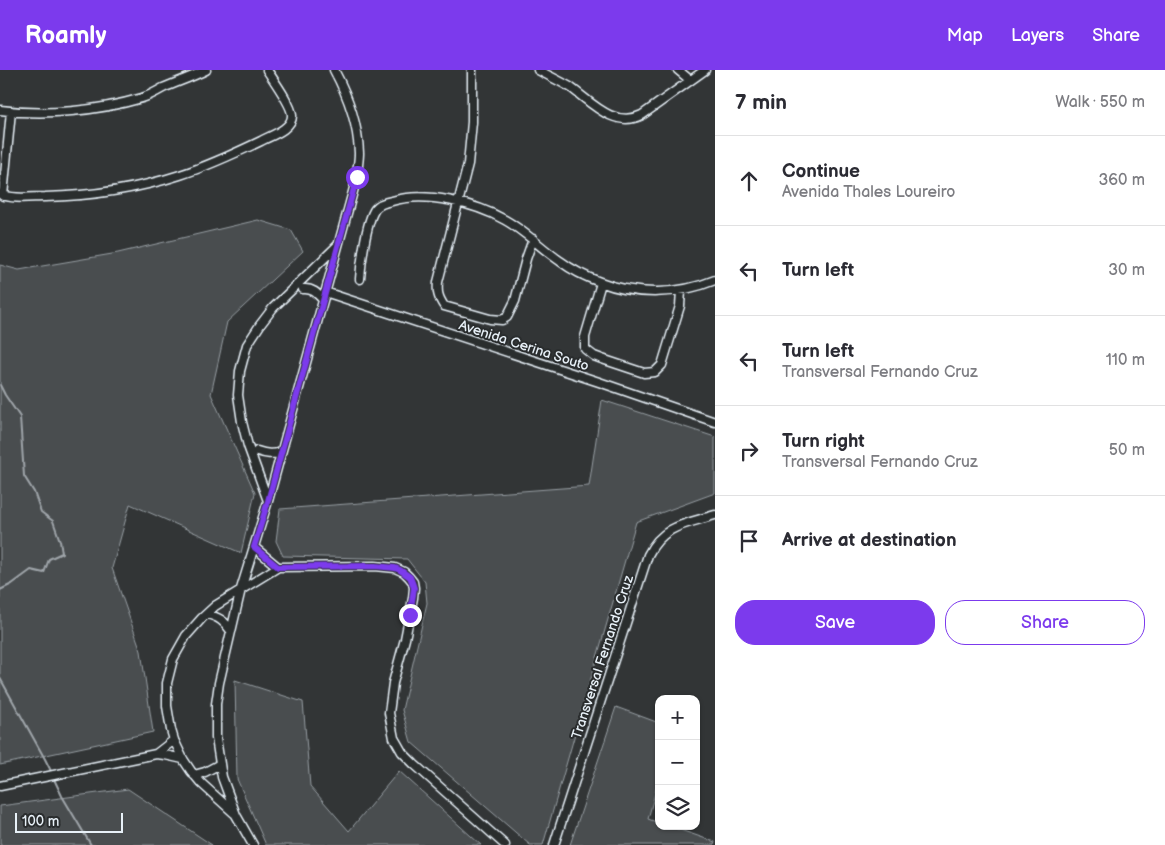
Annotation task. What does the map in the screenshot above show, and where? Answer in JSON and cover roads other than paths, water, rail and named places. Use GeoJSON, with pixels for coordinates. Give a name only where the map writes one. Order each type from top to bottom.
{"type":"FeatureCollection","features":[{"type":"Feature","properties":{"kind":"street"},"geometry":{"type":"LineString","coordinates":[[0,110],[11,112],[54,112],[97,108],[144,98],[206,70]]}},
{"type":"Feature","properties":{"kind":"street"},"geometry":{"type":"LineString","coordinates":[[11,112],[3,163],[1,195],[15,198],[58,197],[120,190],[180,176],[233,154],[284,129],[291,122],[291,111],[267,70]]}},
{"type":"Feature","properties":{"kind":"street"},"geometry":{"type":"LineString","coordinates":[[253,845],[236,815],[222,777],[216,738],[216,704],[219,683],[241,589],[268,501],[357,177],[358,136],[350,105],[334,70]]}},
{"type":"Feature","properties":{"kind":"street"},"geometry":{"type":"LineString","coordinates":[[472,70],[472,122],[468,164],[437,289],[444,306],[490,319],[502,320],[507,317],[515,301],[534,239]]}},
{"type":"Feature","properties":{"kind":"street"},"geometry":{"type":"LineString","coordinates":[[538,70],[569,87],[609,116],[622,119],[636,118],[642,115],[705,70]]}},
{"type":"Feature","properties":{"kind":"street"},"geometry":{"type":"LineString","coordinates":[[678,70],[690,80]]}},
{"type":"Feature","properties":{"kind":"street"},"geometry":{"type":"LineString","coordinates":[[360,280],[361,261],[374,210],[388,201],[414,197],[438,198],[459,202],[504,219],[534,239],[560,261],[578,273],[601,283],[640,291],[661,292],[681,291],[702,286],[715,280]]}},
{"type":"Feature","properties":{"kind":"street"},"geometry":{"type":"LineString","coordinates":[[268,501],[248,446],[238,395],[240,371],[247,345],[273,308],[338,245]]}},
{"type":"Feature","properties":{"kind":"street"},"geometry":{"type":"LineString","coordinates":[[601,283],[585,337],[585,349],[594,356],[644,373],[654,372],[662,365],[680,306],[681,291]]}},
{"type":"Feature","properties":{"kind":"street","name":"Avenida Cerina Souto"},"geometry":{"type":"LineString","coordinates":[[303,289],[312,290],[324,296],[715,422]]}},
{"type":"Feature","properties":{"kind":"street"},"geometry":{"type":"LineString","coordinates":[[257,452],[273,454],[281,452]]}},
{"type":"Feature","properties":{"kind":"street","name":"Transversal Fernando Cruz"},"geometry":{"type":"LineString","coordinates":[[554,845],[652,546],[666,532],[676,527],[715,515]]}},
{"type":"Feature","properties":{"kind":"street"},"geometry":{"type":"LineString","coordinates":[[254,547],[278,567]]}},
{"type":"Feature","properties":{"kind":"street"},"geometry":{"type":"LineString","coordinates":[[236,815],[194,775],[183,759],[174,740],[167,706],[168,683],[173,659],[186,636],[210,614],[215,606],[278,567],[375,566],[395,568],[410,577],[414,588],[390,700],[389,713],[394,738],[402,752],[414,764],[505,845]]}},
{"type":"Feature","properties":{"kind":"street"},"geometry":{"type":"LineString","coordinates":[[210,614],[227,624],[231,632]]}},
{"type":"Feature","properties":{"kind":"street"},"geometry":{"type":"LineString","coordinates":[[156,754],[174,740]]}},
{"type":"Feature","properties":{"kind":"street"},"geometry":{"type":"LineString","coordinates":[[0,786],[156,754],[183,759]]}},
{"type":"Feature","properties":{"kind":"street"},"geometry":{"type":"LineString","coordinates":[[194,775],[205,772],[220,764]]}},
{"type":"Feature","properties":{"kind":"waterway"},"geometry":{"type":"LineString","coordinates":[[0,385],[20,417],[24,476],[34,492],[41,512],[53,521],[62,553],[49,559],[44,573],[31,570],[0,590]]}},
{"type":"Feature","properties":{"kind":"waterway"},"geometry":{"type":"LineString","coordinates":[[0,678],[52,773]]}},
{"type":"Feature","properties":{"kind":"waterway"},"geometry":{"type":"LineString","coordinates":[[53,777],[91,845]]}}]}
